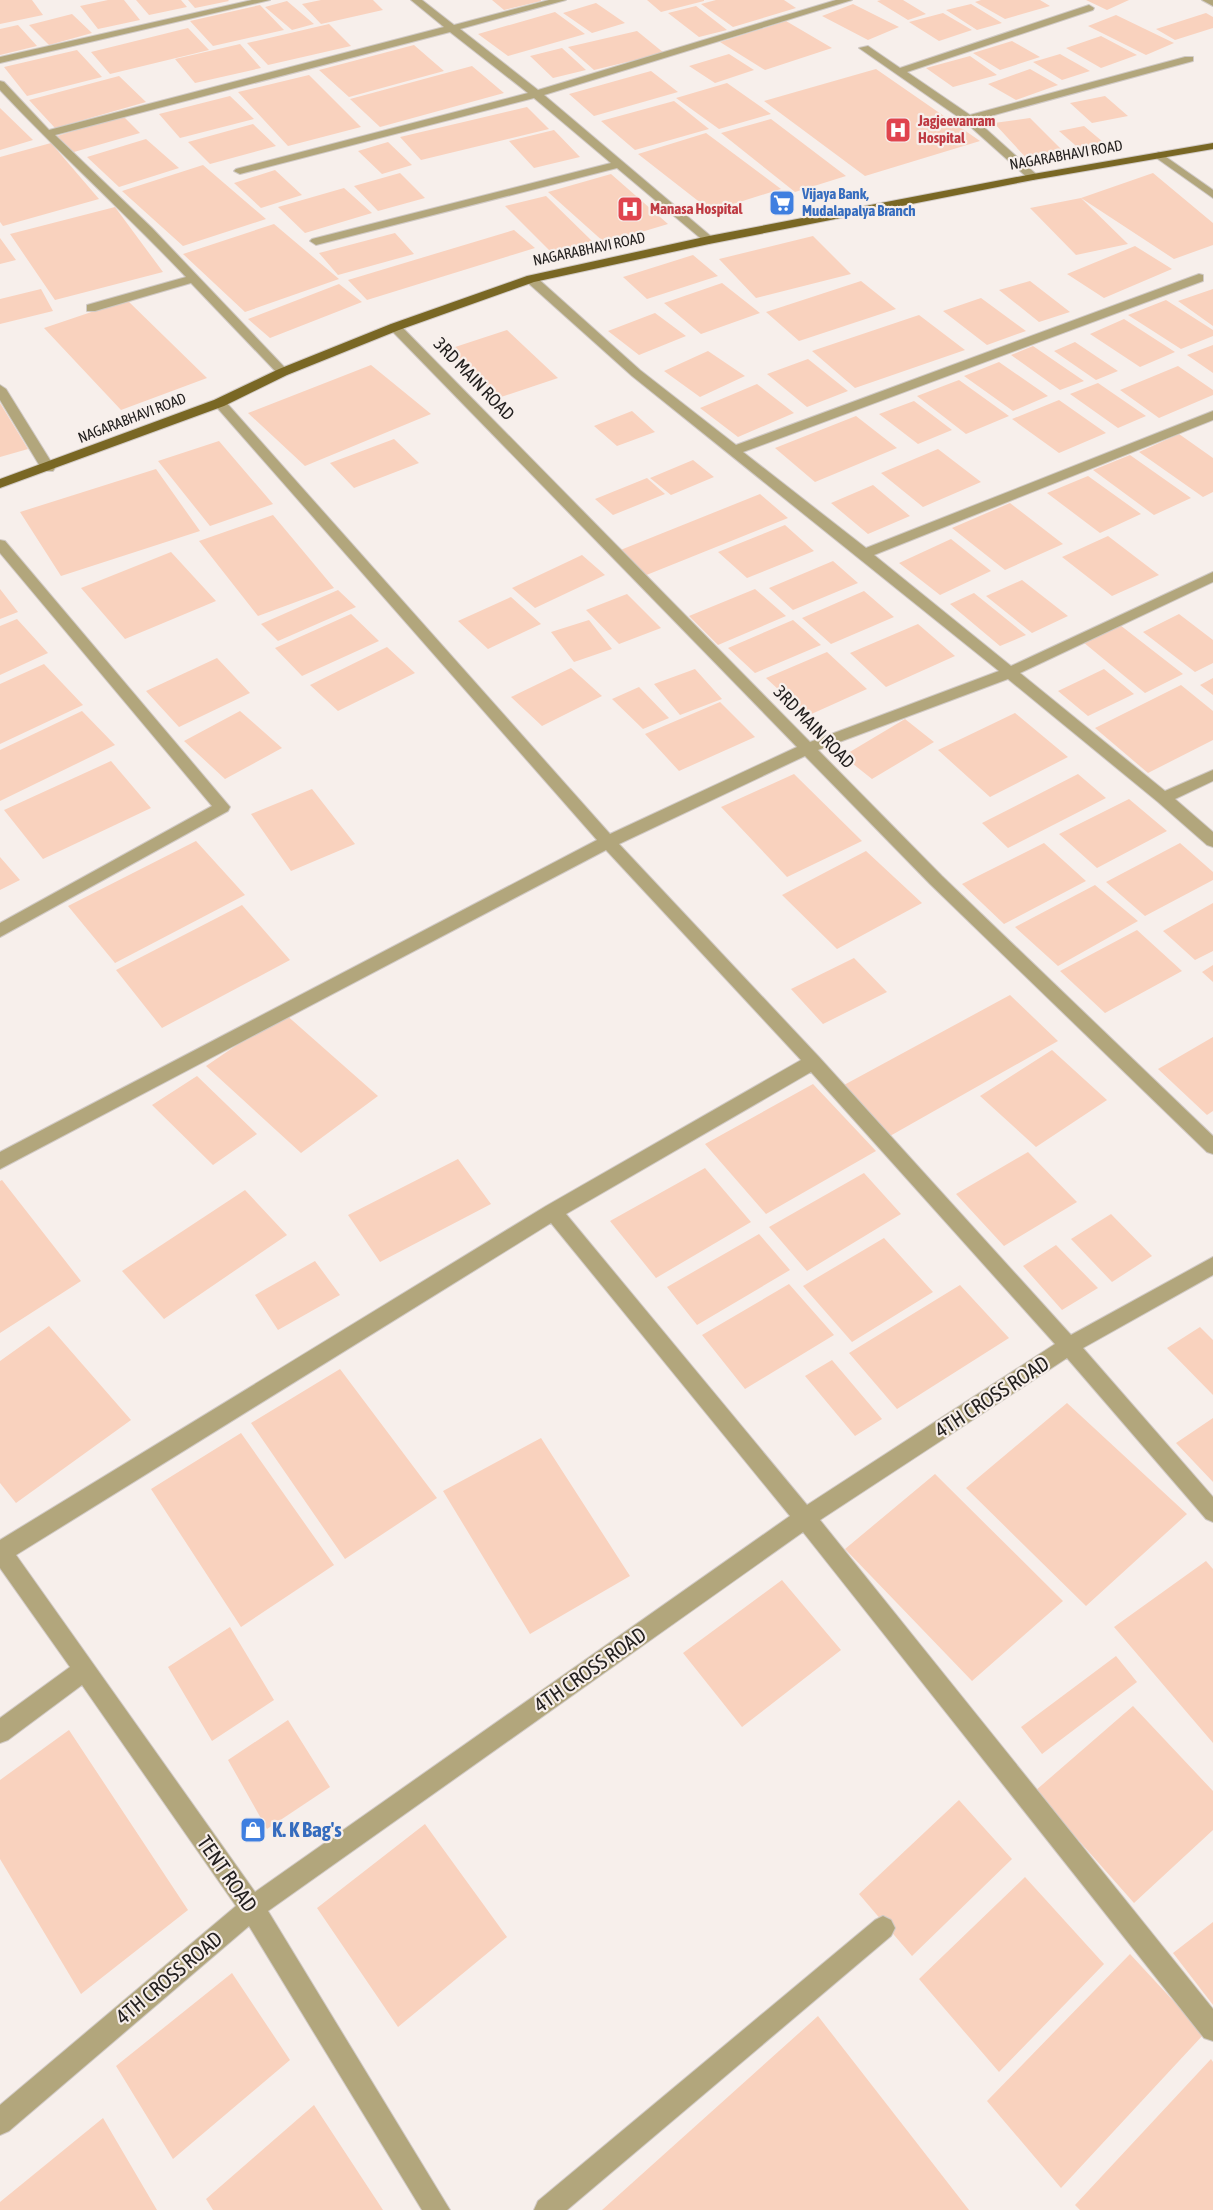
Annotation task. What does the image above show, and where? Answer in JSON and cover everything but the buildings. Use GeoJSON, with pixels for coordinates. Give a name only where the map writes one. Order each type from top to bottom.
{"type":"FeatureCollection","features":[{"type":"Feature","properties":{"kind":"main road","name":"NAGARABHAVI ROAD"},"geometry":{"type":"LineString","coordinates":[[0,484],[219,403],[283,372],[395,327],[531,279],[710,240],[1033,177],[1213,146]]}},
{"type":"Feature","properties":{"kind":"street"},"geometry":{"type":"LineString","coordinates":[[0,60],[265,0]]}},
{"type":"Feature","properties":{"kind":"street"},"geometry":{"type":"LineString","coordinates":[[416,0],[536,94],[710,240]]}},
{"type":"Feature","properties":{"kind":"street"},"geometry":{"type":"LineString","coordinates":[[47,134],[561,0]]}},
{"type":"Feature","properties":{"kind":"street"},"geometry":{"type":"LineString","coordinates":[[240,171],[536,94],[847,0]]}},
{"type":"Feature","properties":{"kind":"street"},"geometry":{"type":"LineString","coordinates":[[900,71],[1089,8],[1075,0]]}},
{"type":"Feature","properties":{"kind":"street"},"geometry":{"type":"LineString","coordinates":[[1207,0],[1213,3]]}},
{"type":"Feature","properties":{"kind":"street"},"geometry":{"type":"LineString","coordinates":[[864,48],[968,119],[1033,177]]}},
{"type":"Feature","properties":{"kind":"street"},"geometry":{"type":"LineString","coordinates":[[968,119],[1188,59]]}},
{"type":"Feature","properties":{"kind":"street"},"geometry":{"type":"LineString","coordinates":[[0,84],[6,99],[47,134],[148,230],[283,372]]}},
{"type":"Feature","properties":{"kind":"street"},"geometry":{"type":"LineString","coordinates":[[1159,155],[1213,195]]}},
{"type":"Feature","properties":{"kind":"street"},"geometry":{"type":"LineString","coordinates":[[316,241],[619,164]]}},
{"type":"Feature","properties":{"kind":"street"},"geometry":{"type":"LineString","coordinates":[[91,308],[194,278]]}},
{"type":"Feature","properties":{"kind":"street"},"geometry":{"type":"LineString","coordinates":[[733,451],[1199,278]]}},
{"type":"Feature","properties":{"kind":"street"},"geometry":{"type":"LineString","coordinates":[[531,279],[636,373],[864,554],[1164,798],[1213,841]]}},
{"type":"Feature","properties":{"kind":"street","name":"3RD MAIN ROAD"},"geometry":{"type":"LineString","coordinates":[[395,327],[936,880],[1213,1147]]}},
{"type":"Feature","properties":{"kind":"street"},"geometry":{"type":"LineString","coordinates":[[0,389],[48,468]]}},
{"type":"Feature","properties":{"kind":"street"},"geometry":{"type":"LineString","coordinates":[[219,403],[608,842],[813,1062],[1069,1346],[1213,1512]]}},
{"type":"Feature","properties":{"kind":"street"},"geometry":{"type":"LineString","coordinates":[[864,554],[1213,415]]}},
{"type":"Feature","properties":{"kind":"street"},"geometry":{"type":"LineString","coordinates":[[0,544],[222,807],[0,931]]}},
{"type":"Feature","properties":{"kind":"street"},"geometry":{"type":"LineString","coordinates":[[0,1161],[608,842],[809,748],[1009,674],[1213,576]]}},
{"type":"Feature","properties":{"kind":"street"},"geometry":{"type":"LineString","coordinates":[[1164,798],[1213,775]]}},
{"type":"Feature","properties":{"kind":"street"},"geometry":{"type":"LineString","coordinates":[[1,1551],[553,1212],[813,1062]]}},
{"type":"Feature","properties":{"kind":"street"},"geometry":{"type":"LineString","coordinates":[[553,1212],[805,1518],[1213,2029]]}},
{"type":"Feature","properties":{"kind":"street","name":"4TH CROSS ROAD"},"geometry":{"type":"LineString","coordinates":[[0,2122],[252,1908],[805,1518],[1069,1346],[1213,1265]]}},
{"type":"Feature","properties":{"kind":"street","name":"TENT ROAD"},"geometry":{"type":"LineString","coordinates":[[1,1551],[83,1671],[252,1908],[437,2210]]}},
{"type":"Feature","properties":{"kind":"street"},"geometry":{"type":"LineString","coordinates":[[0,1732],[83,1671]]}},
{"type":"Feature","properties":{"kind":"street"},"geometry":{"type":"LineString","coordinates":[[547,2210],[883,1928]]}},
{"type":"Feature","properties":{"kind":"place","name":"Jagjeevanram Hospital"},"geometry":{"type":"Point","coordinates":[898,130]}},
{"type":"Feature","properties":{"kind":"place","name":"Vijaya Bank, Mudalapalya Branch"},"geometry":{"type":"Point","coordinates":[782,203]}},
{"type":"Feature","properties":{"kind":"place","name":"Manasa Hospital"},"geometry":{"type":"Point","coordinates":[630,209]}},
{"type":"Feature","properties":{"kind":"place","name":"K. K Bag's"},"geometry":{"type":"Point","coordinates":[253,1830]}}]}
